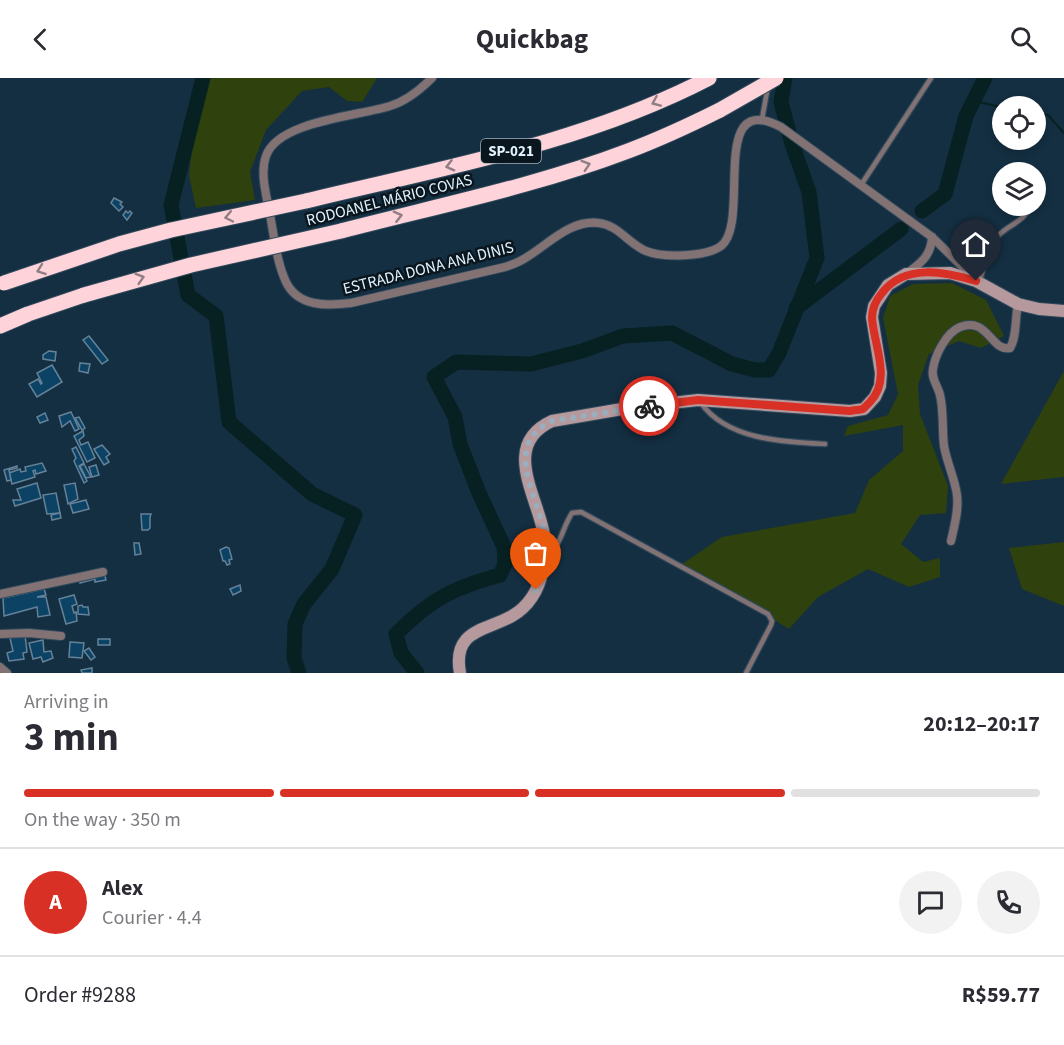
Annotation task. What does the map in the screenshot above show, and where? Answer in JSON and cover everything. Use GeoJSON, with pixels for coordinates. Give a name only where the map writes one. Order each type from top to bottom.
{"type":"FeatureCollection","features":[{"type":"Feature","properties":{"kind":"highway","name":"RODOANEL MÁRIO COVAS"},"geometry":{"type":"LineString","coordinates":[[2,284],[119,244],[306,201],[564,136],[650,105],[709,78]]}},
{"type":"Feature","properties":{"kind":"highway","name":"RODOANEL MÁRIO COVAS"},"geometry":{"type":"LineString","coordinates":[[0,326],[84,295],[170,270],[341,231],[581,167],[627,152],[676,131],[720,110],[776,78]]}},
{"type":"Feature","properties":{"kind":"main road"},"geometry":{"type":"LineString","coordinates":[[460,673],[458,663],[461,650],[468,638],[479,629],[512,616],[528,603],[542,573],[543,527],[526,472],[527,444],[532,434],[541,426],[552,421],[628,408],[698,400],[850,411],[864,409],[875,397],[880,386],[881,374],[872,317],[874,306],[888,285],[906,274],[950,273],[978,282],[1018,304],[1064,312]]}},
{"type":"Feature","properties":{"kind":"street","name":"ESTRADA DONA ANA DINIS"},"geometry":{"type":"LineString","coordinates":[[432,78],[409,98],[391,106],[306,127],[286,134],[273,144],[265,163],[265,187],[281,271],[287,285],[297,296],[312,303],[330,306],[505,267],[521,261],[561,233],[579,225],[598,222],[610,226],[645,251],[680,256],[711,252],[723,245],[730,235],[734,220],[737,140],[742,130],[752,122],[762,119]]}},
{"type":"Feature","properties":{"kind":"street"},"geometry":{"type":"LineString","coordinates":[[762,119],[798,138],[932,237],[978,282]]}},
{"type":"Feature","properties":{"kind":"street"},"geometry":{"type":"LineString","coordinates":[[906,274],[927,257],[931,251],[932,237]]}},
{"type":"Feature","properties":{"kind":"street"},"geometry":{"type":"LineString","coordinates":[[951,541],[957,513],[957,497],[945,448],[940,395],[932,371],[947,338],[959,328],[968,325],[977,326],[988,333],[998,346],[1005,349],[1010,348],[1013,342],[1018,304]]}},
{"type":"Feature","properties":{"kind":"street"},"geometry":{"type":"LineString","coordinates":[[0,594],[103,572]]}},
{"type":"Feature","properties":{"kind":"street"},"geometry":{"type":"LineString","coordinates":[[0,634],[29,633],[61,636]]}},
{"type":"Feature","properties":{"kind":"street"},"geometry":{"type":"LineString","coordinates":[[0,667],[7,673]]}},
{"type":"Feature","properties":{"kind":"lane"},"geometry":{"type":"LineString","coordinates":[[762,119],[770,78]]}},
{"type":"Feature","properties":{"kind":"lane"},"geometry":{"type":"LineString","coordinates":[[861,185],[931,78]]}},
{"type":"Feature","properties":{"kind":"lane"},"geometry":{"type":"LineString","coordinates":[[978,282],[992,244],[998,236],[1025,216]]}},
{"type":"Feature","properties":{"kind":"lane"},"geometry":{"type":"LineString","coordinates":[[698,400],[707,413],[738,430],[796,443],[825,444]]}},
{"type":"Feature","properties":{"kind":"lane"},"geometry":{"type":"LineString","coordinates":[[544,558],[556,549],[572,513],[581,512],[768,614],[771,625],[746,673]]}},
{"type":"Feature","properties":{"kind":"green space"},"geometry":{"type":"Polygon","coordinates":[[[200,78],[376,78],[376,80],[362,102],[347,101],[329,87],[302,91],[266,130],[250,172],[255,200],[196,208],[189,175],[200,78]]]}},
{"type":"Feature","properties":{"kind":"green space"},"geometry":{"type":"Polygon","coordinates":[[[952,283],[986,300],[1004,336],[981,348],[959,341],[929,354],[918,385],[920,414],[948,486],[946,513],[920,515],[901,544],[923,562],[940,558],[940,577],[909,587],[868,569],[818,597],[789,629],[682,564],[722,537],[855,513],[869,480],[903,451],[903,425],[844,436],[848,426],[888,415],[898,394],[883,318],[890,296],[913,284],[952,283]]]}},
{"type":"Feature","properties":{"kind":"green space"},"geometry":{"type":"Polygon","coordinates":[[[1064,371],[1064,477],[1001,484],[1064,371]]]}},
{"type":"Feature","properties":{"kind":"green space"},"geometry":{"type":"Polygon","coordinates":[[[1064,542],[1064,606],[1022,589],[1009,548],[1064,542]]]}},
{"type":"Feature","properties":{"kind":"building"},"geometry":{"type":"Polygon","coordinates":[[[114,198],[122,202],[120,204],[123,207],[119,211],[111,203],[114,198]]]}},
{"type":"Feature","properties":{"kind":"building"},"geometry":{"type":"Polygon","coordinates":[[[126,211],[132,213],[127,220],[123,215],[126,211]]]}},
{"type":"Feature","properties":{"kind":"building"},"geometry":{"type":"Polygon","coordinates":[[[89,336],[108,360],[102,364],[83,340],[89,336]]]}},
{"type":"Feature","properties":{"kind":"building"},"geometry":{"type":"Polygon","coordinates":[[[49,351],[56,352],[55,361],[43,359],[43,355],[49,351]]]}},
{"type":"Feature","properties":{"kind":"building"},"geometry":{"type":"Polygon","coordinates":[[[80,363],[90,364],[88,373],[79,371],[80,363]]]}},
{"type":"Feature","properties":{"kind":"building"},"geometry":{"type":"Polygon","coordinates":[[[52,365],[62,382],[37,397],[29,384],[38,379],[41,384],[37,373],[52,365]]]}},
{"type":"Feature","properties":{"kind":"building"},"geometry":{"type":"Polygon","coordinates":[[[71,412],[79,429],[75,431],[70,421],[62,427],[59,416],[71,412]]]}},
{"type":"Feature","properties":{"kind":"building"},"geometry":{"type":"Polygon","coordinates":[[[45,413],[48,420],[40,423],[37,417],[45,413]]]}},
{"type":"Feature","properties":{"kind":"building"},"geometry":{"type":"Polygon","coordinates":[[[79,417],[85,428],[82,430],[75,418],[79,417]]]}},
{"type":"Feature","properties":{"kind":"building"},"geometry":{"type":"Polygon","coordinates":[[[83,431],[84,436],[79,440],[81,445],[88,442],[95,458],[87,462],[74,436],[83,431]]]}},
{"type":"Feature","properties":{"kind":"building"},"geometry":{"type":"Polygon","coordinates":[[[102,445],[110,454],[106,457],[109,462],[104,465],[94,449],[102,445]]]}},
{"type":"Feature","properties":{"kind":"building"},"geometry":{"type":"Polygon","coordinates":[[[76,447],[84,463],[79,466],[87,481],[84,483],[74,461],[76,458],[72,449],[76,447]]]}},
{"type":"Feature","properties":{"kind":"building"},"geometry":{"type":"Polygon","coordinates":[[[42,463],[46,471],[36,474],[35,470],[33,471],[35,477],[12,484],[9,473],[20,469],[21,472],[26,471],[25,467],[42,463]]]}},
{"type":"Feature","properties":{"kind":"building"},"geometry":{"type":"Polygon","coordinates":[[[84,464],[91,477],[86,478],[80,466],[84,464]]]}},
{"type":"Feature","properties":{"kind":"building"},"geometry":{"type":"Polygon","coordinates":[[[96,465],[99,475],[92,477],[89,467],[96,465]]]}},
{"type":"Feature","properties":{"kind":"building"},"geometry":{"type":"Polygon","coordinates":[[[17,466],[9,470],[11,480],[7,481],[4,470],[17,466]]]}},
{"type":"Feature","properties":{"kind":"building"},"geometry":{"type":"Polygon","coordinates":[[[37,483],[41,498],[15,506],[13,500],[21,500],[17,489],[37,483]]]}},
{"type":"Feature","properties":{"kind":"building"},"geometry":{"type":"Polygon","coordinates":[[[75,483],[78,499],[68,504],[64,485],[75,483]]]}},
{"type":"Feature","properties":{"kind":"building"},"geometry":{"type":"Polygon","coordinates":[[[56,493],[60,513],[47,514],[43,495],[56,493]]]}},
{"type":"Feature","properties":{"kind":"building"},"geometry":{"type":"Polygon","coordinates":[[[86,500],[89,509],[73,513],[70,504],[86,500]]]}},
{"type":"Feature","properties":{"kind":"building"},"geometry":{"type":"Polygon","coordinates":[[[60,513],[61,518],[52,520],[51,515],[60,513]]]}},
{"type":"Feature","properties":{"kind":"building"},"geometry":{"type":"Polygon","coordinates":[[[141,514],[151,514],[148,530],[142,530],[141,514]]]}},
{"type":"Feature","properties":{"kind":"building"},"geometry":{"type":"Polygon","coordinates":[[[134,543],[139,543],[141,554],[135,555],[134,543]]]}},
{"type":"Feature","properties":{"kind":"building"},"geometry":{"type":"Polygon","coordinates":[[[229,548],[232,559],[227,565],[223,561],[220,550],[229,548]]]}},
{"type":"Feature","properties":{"kind":"building"},"geometry":{"type":"Polygon","coordinates":[[[104,572],[106,580],[95,582],[95,579],[80,583],[80,581],[104,572]]]}},
{"type":"Feature","properties":{"kind":"building"},"geometry":{"type":"Polygon","coordinates":[[[240,585],[241,591],[233,595],[230,589],[240,585]]]}},
{"type":"Feature","properties":{"kind":"building"},"geometry":{"type":"Polygon","coordinates":[[[44,589],[46,595],[37,597],[46,597],[50,615],[38,617],[37,607],[4,616],[3,598],[44,589]]]}},
{"type":"Feature","properties":{"kind":"building"},"geometry":{"type":"Polygon","coordinates":[[[74,595],[77,604],[72,606],[74,613],[76,612],[77,621],[66,624],[59,599],[74,595]]]}},
{"type":"Feature","properties":{"kind":"building"},"geometry":{"type":"Polygon","coordinates":[[[78,606],[88,607],[89,615],[78,614],[78,606]]]}},
{"type":"Feature","properties":{"kind":"building"},"geometry":{"type":"Polygon","coordinates":[[[25,635],[27,652],[23,653],[24,659],[9,661],[7,653],[13,651],[10,638],[25,635]]]}},
{"type":"Feature","properties":{"kind":"building"},"geometry":{"type":"Polygon","coordinates":[[[98,639],[110,639],[110,645],[98,645],[98,639]]]}},
{"type":"Feature","properties":{"kind":"building"},"geometry":{"type":"Polygon","coordinates":[[[43,640],[44,652],[51,651],[53,658],[43,662],[41,657],[33,659],[29,643],[43,640]]]}},
{"type":"Feature","properties":{"kind":"building"},"geometry":{"type":"Polygon","coordinates":[[[70,642],[84,643],[82,658],[69,657],[70,642]]]}},
{"type":"Feature","properties":{"kind":"building"},"geometry":{"type":"Polygon","coordinates":[[[89,648],[95,657],[91,660],[84,651],[89,648]]]}},
{"type":"Feature","properties":{"kind":"building"},"geometry":{"type":"Polygon","coordinates":[[[92,668],[92,673],[82,673],[81,670],[92,668]]]}},
{"type":"Feature","properties":{"kind":"waterway"},"geometry":{"type":"LineString","coordinates":[[203,78],[171,205],[188,295],[216,316],[229,422],[312,494],[355,515],[332,569],[304,604],[295,624],[294,658],[299,673]]}},
{"type":"Feature","properties":{"kind":"waterway"},"geometry":{"type":"LineString","coordinates":[[417,673],[401,653],[396,634],[432,603],[456,590],[500,575],[505,564],[504,547],[460,444],[455,417],[434,377],[456,362],[531,364],[582,351],[623,336],[672,333],[732,364],[755,370],[769,370],[779,353],[817,258],[809,192],[792,144],[781,102],[785,78]]}},
{"type":"Feature","properties":{"kind":"waterway"},"geometry":{"type":"LineString","coordinates":[[922,211],[945,194],[966,116],[985,78]]}},
{"type":"Feature","properties":{"kind":"waterway"},"geometry":{"type":"LineString","coordinates":[[973,101],[992,105]]}},
{"type":"Feature","properties":{"kind":"waterway"},"geometry":{"type":"LineString","coordinates":[[1046,115],[1064,133]]}},
{"type":"Feature","properties":{"kind":"waterway"},"geometry":{"type":"LineString","coordinates":[[796,308],[901,229]]}},
{"type":"Feature","properties":{"kind":"way so far"},"geometry":{"type":"LineString","coordinates":[[536,590],[542,573],[544,541],[543,527],[526,472],[527,444],[532,434],[541,426],[552,421],[649,406]]}},
{"type":"Feature","properties":{"kind":"route"},"geometry":{"type":"LineString","coordinates":[[649,406],[698,400],[850,411],[864,409],[875,397],[880,386],[881,374],[872,317],[874,306],[888,285],[906,274],[950,273],[976,281]]}}]}
